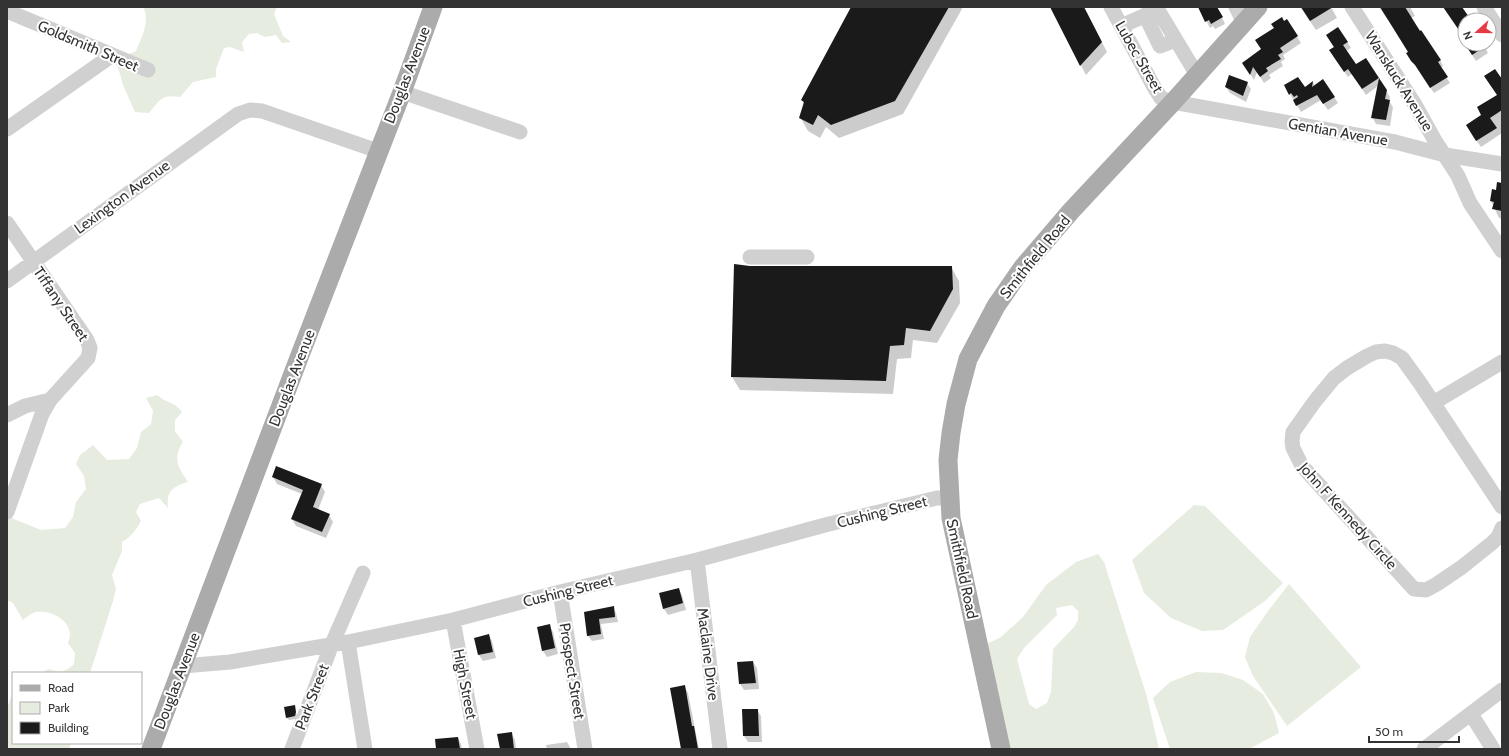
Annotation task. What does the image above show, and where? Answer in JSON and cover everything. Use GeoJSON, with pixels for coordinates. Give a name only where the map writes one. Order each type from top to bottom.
{"type":"FeatureCollection","features":[{"type":"Feature","properties":{"kind":"main road","name":"Douglas Avenue"},"geometry":{"type":"LineString","coordinates":[[151,749],[378,151],[402,92],[433,7]]}},
{"type":"Feature","properties":{"kind":"main road","name":"Smithfield Road"},"geometry":{"type":"LineString","coordinates":[[1001,749],[961,571],[951,518],[948,460],[956,404],[968,359],[996,306],[1023,267],[1071,211],[1197,75],[1240,15],[1258,7]]}},
{"type":"Feature","properties":{"kind":"street","name":"Lubec Street"},"geometry":{"type":"LineString","coordinates":[[1111,7],[1161,98],[1173,102]]}},
{"type":"Feature","properties":{"kind":"street","name":"Wanskuck Avenue"},"geometry":{"type":"LineString","coordinates":[[1352,7],[1414,103],[1434,139],[1458,176],[1470,202],[1502,251]]}},
{"type":"Feature","properties":{"kind":"street"},"geometry":{"type":"LineString","coordinates":[[1484,7],[1502,34]]}},
{"type":"Feature","properties":{"kind":"street"},"geometry":{"type":"LineString","coordinates":[[1121,26],[1158,10],[1197,75]]}},
{"type":"Feature","properties":{"kind":"street","name":"Goldsmith Street"},"geometry":{"type":"LineString","coordinates":[[7,11],[111,56],[148,70]]}},
{"type":"Feature","properties":{"kind":"street"},"geometry":{"type":"LineString","coordinates":[[7,129],[111,56]]}},
{"type":"Feature","properties":{"kind":"street"},"geometry":{"type":"LineString","coordinates":[[402,92],[520,132]]}},
{"type":"Feature","properties":{"kind":"street","name":"Gentian Avenue"},"geometry":{"type":"LineString","coordinates":[[1173,102],[1394,142],[1445,154],[1502,164]]}},
{"type":"Feature","properties":{"kind":"street","name":"Lexington Avenue"},"geometry":{"type":"LineString","coordinates":[[7,281],[238,114],[250,110],[262,111],[378,151]]}},
{"type":"Feature","properties":{"kind":"street","name":"Tiffany Street"},"geometry":{"type":"LineString","coordinates":[[7,223],[87,340],[90,348],[88,358],[50,400],[37,425],[7,512]]}},
{"type":"Feature","properties":{"kind":"street"},"geometry":{"type":"LineString","coordinates":[[750,257],[807,257]]}},
{"type":"Feature","properties":{"kind":"street","name":"John F Kennedy Circle"},"geometry":{"type":"LineString","coordinates":[[1502,507],[1434,403],[1402,358],[1393,353],[1385,351],[1376,352],[1347,368],[1334,378],[1293,432],[1293,448],[1302,466],[1414,588],[1426,590],[1446,579],[1492,543],[1498,537],[1502,528]]}},
{"type":"Feature","properties":{"kind":"street"},"geometry":{"type":"LineString","coordinates":[[1434,403],[1502,362]]}},
{"type":"Feature","properties":{"kind":"street"},"geometry":{"type":"LineString","coordinates":[[7,415],[25,406],[50,400]]}},
{"type":"Feature","properties":{"kind":"street","name":"Cushing Street"},"geometry":{"type":"LineString","coordinates":[[183,666],[230,662],[348,642],[453,620],[560,592],[697,560],[825,525],[937,498],[950,498]]}},
{"type":"Feature","properties":{"kind":"street","name":"Maclaine Drive"},"geometry":{"type":"LineString","coordinates":[[697,560],[720,749]]}},
{"type":"Feature","properties":{"kind":"street","name":"Park Street"},"geometry":{"type":"LineString","coordinates":[[292,749],[332,644],[363,573]]}},
{"type":"Feature","properties":{"kind":"street","name":"Prospect Street"},"geometry":{"type":"LineString","coordinates":[[560,592],[585,749]]}},
{"type":"Feature","properties":{"kind":"street","name":"High Street"},"geometry":{"type":"LineString","coordinates":[[453,620],[477,749]]}},
{"type":"Feature","properties":{"kind":"street"},"geometry":{"type":"LineString","coordinates":[[348,642],[365,749]]}},
{"type":"Feature","properties":{"kind":"street"},"geometry":{"type":"LineString","coordinates":[[1424,749],[1502,690]]}},
{"type":"Feature","properties":{"kind":"street"},"geometry":{"type":"LineString","coordinates":[[1471,714],[1493,749]]}},
{"type":"Feature","properties":{"kind":"green space"},"geometry":{"type":"Polygon","coordinates":[[[143,7],[277,7],[274,14],[283,36],[291,42],[282,43],[276,35],[265,37],[257,33],[249,34],[242,42],[244,52],[230,47],[224,48],[216,69],[216,77],[193,82],[180,97],[165,97],[159,101],[149,113],[135,112],[123,85],[116,60],[136,51],[146,24],[143,7]]]}},
{"type":"Feature","properties":{"kind":"green space"},"geometry":{"type":"Polygon","coordinates":[[[157,395],[176,406],[182,412],[175,420],[175,431],[183,442],[177,458],[181,472],[188,482],[178,485],[169,493],[168,508],[159,498],[140,504],[136,512],[141,521],[133,533],[122,542],[122,551],[112,575],[116,589],[90,672],[43,672],[49,669],[63,671],[68,669],[74,664],[75,653],[68,643],[70,635],[69,628],[62,619],[47,612],[36,612],[32,613],[23,620],[13,603],[7,600],[7,501],[9,517],[41,530],[65,528],[73,517],[76,502],[86,489],[84,476],[76,464],[80,455],[93,445],[107,460],[129,459],[137,448],[141,432],[151,424],[153,411],[146,398],[157,395]]]}},
{"type":"Feature","properties":{"kind":"green space"},"geometry":{"type":"Polygon","coordinates":[[[1194,505],[1205,506],[1283,583],[1265,601],[1223,630],[1202,631],[1171,618],[1144,593],[1132,560],[1194,505]]]}},
{"type":"Feature","properties":{"kind":"green space"},"geometry":{"type":"Polygon","coordinates":[[[1098,554],[1104,562],[1147,697],[1159,749],[999,749],[977,649],[1001,637],[1023,617],[1046,585],[1076,562],[1098,554]],[[1072,605],[1056,608],[1057,615],[1024,648],[1017,659],[1029,704],[1036,709],[1047,703],[1051,692],[1053,649],[1074,627],[1078,620],[1078,611],[1072,605]]]}},
{"type":"Feature","properties":{"kind":"green space"},"geometry":{"type":"Polygon","coordinates":[[[1289,584],[1361,667],[1287,726],[1253,676],[1245,657],[1250,637],[1289,584]]]}},
{"type":"Feature","properties":{"kind":"green space"},"geometry":{"type":"Polygon","coordinates":[[[1196,672],[1221,673],[1243,680],[1263,694],[1274,713],[1279,733],[1249,749],[1170,749],[1153,698],[1170,682],[1196,672]]]}},
{"type":"Feature","properties":{"kind":"green space"},"geometry":{"type":"Polygon","coordinates":[[[12,695],[12,744],[71,744],[69,749],[7,749],[7,708],[12,695]]]}},
{"type":"Feature","properties":{"kind":"building"},"geometry":{"type":"Polygon","coordinates":[[[851,7],[949,7],[895,101],[831,125],[818,115],[813,125],[799,118],[804,102],[801,100],[851,7]]]}},
{"type":"Feature","properties":{"kind":"building"},"geometry":{"type":"Polygon","coordinates":[[[1050,7],[1084,7],[1102,42],[1080,66],[1050,7]]]}},
{"type":"Feature","properties":{"kind":"building"},"geometry":{"type":"Polygon","coordinates":[[[1198,7],[1217,7],[1223,17],[1211,24],[1209,20],[1205,22],[1198,7]]]}},
{"type":"Feature","properties":{"kind":"building"},"geometry":{"type":"Polygon","coordinates":[[[1301,7],[1333,7],[1310,21],[1301,7]]]}},
{"type":"Feature","properties":{"kind":"building"},"geometry":{"type":"Polygon","coordinates":[[[1380,7],[1405,7],[1441,60],[1438,62],[1448,77],[1430,88],[1406,53],[1408,52],[1380,7]]]}},
{"type":"Feature","properties":{"kind":"building"},"geometry":{"type":"Polygon","coordinates":[[[1443,7],[1462,7],[1466,12],[1457,12],[1457,27],[1443,7]]]}},
{"type":"Feature","properties":{"kind":"building"},"geometry":{"type":"Polygon","coordinates":[[[1282,17],[1284,21],[1287,19],[1298,36],[1280,48],[1283,52],[1278,55],[1281,59],[1266,68],[1268,71],[1260,77],[1253,67],[1250,75],[1242,63],[1261,49],[1255,40],[1274,28],[1271,24],[1282,17]]]}},
{"type":"Feature","properties":{"kind":"building"},"geometry":{"type":"Polygon","coordinates":[[[1338,27],[1348,42],[1343,45],[1356,64],[1366,58],[1379,78],[1362,89],[1348,69],[1344,72],[1329,50],[1334,47],[1326,35],[1338,27]]]}},
{"type":"Feature","properties":{"kind":"building"},"geometry":{"type":"Polygon","coordinates":[[[1495,69],[1502,79],[1502,110],[1490,118],[1497,128],[1476,141],[1466,125],[1481,115],[1477,107],[1497,95],[1484,76],[1495,69]]]}},
{"type":"Feature","properties":{"kind":"building"},"geometry":{"type":"Polygon","coordinates":[[[1229,75],[1248,82],[1243,96],[1225,87],[1229,75]]]}},
{"type":"Feature","properties":{"kind":"building"},"geometry":{"type":"Polygon","coordinates":[[[1298,77],[1305,87],[1313,81],[1312,87],[1323,79],[1335,97],[1323,104],[1317,95],[1296,106],[1293,100],[1298,97],[1297,95],[1294,97],[1291,93],[1289,95],[1284,85],[1298,77]]]}},
{"type":"Feature","properties":{"kind":"building"},"geometry":{"type":"Polygon","coordinates":[[[1379,78],[1387,90],[1385,99],[1390,100],[1386,120],[1371,118],[1379,78]]]}},
{"type":"Feature","properties":{"kind":"building"},"geometry":{"type":"Polygon","coordinates":[[[1497,182],[1502,183],[1502,211],[1492,209],[1494,202],[1490,201],[1492,189],[1496,190],[1497,182]]]}},
{"type":"Feature","properties":{"kind":"building"},"geometry":{"type":"Polygon","coordinates":[[[734,264],[750,266],[952,266],[953,289],[930,331],[906,328],[904,345],[890,346],[886,381],[731,377],[734,264]]]}},
{"type":"Feature","properties":{"kind":"building"},"geometry":{"type":"Polygon","coordinates":[[[276,466],[322,484],[313,507],[330,514],[322,532],[291,519],[303,490],[272,477],[276,466]]]}},
{"type":"Feature","properties":{"kind":"building"},"geometry":{"type":"Polygon","coordinates":[[[679,588],[683,603],[663,609],[659,593],[679,588]]]}},
{"type":"Feature","properties":{"kind":"building"},"geometry":{"type":"Polygon","coordinates":[[[614,606],[615,617],[599,619],[601,634],[587,636],[584,612],[614,606]]]}},
{"type":"Feature","properties":{"kind":"building"},"geometry":{"type":"Polygon","coordinates":[[[550,624],[555,648],[542,651],[537,627],[550,624]]]}},
{"type":"Feature","properties":{"kind":"building"},"geometry":{"type":"Polygon","coordinates":[[[489,634],[493,652],[478,655],[474,638],[489,634]]]}},
{"type":"Feature","properties":{"kind":"building"},"geometry":{"type":"Polygon","coordinates":[[[753,661],[756,683],[739,684],[737,662],[753,661]]]}},
{"type":"Feature","properties":{"kind":"building"},"geometry":{"type":"Polygon","coordinates":[[[685,685],[692,726],[694,726],[698,749],[681,749],[670,688],[685,685]]]}},
{"type":"Feature","properties":{"kind":"building"},"geometry":{"type":"Polygon","coordinates":[[[295,705],[295,716],[286,718],[284,707],[295,705]]]}},
{"type":"Feature","properties":{"kind":"building"},"geometry":{"type":"Polygon","coordinates":[[[742,709],[758,709],[759,736],[743,736],[742,709]]]}},
{"type":"Feature","properties":{"kind":"building"},"geometry":{"type":"Polygon","coordinates":[[[512,732],[514,749],[500,749],[497,734],[512,732]]]}},
{"type":"Feature","properties":{"kind":"building"},"geometry":{"type":"Polygon","coordinates":[[[458,737],[460,749],[436,749],[435,739],[458,737]]]}}]}
